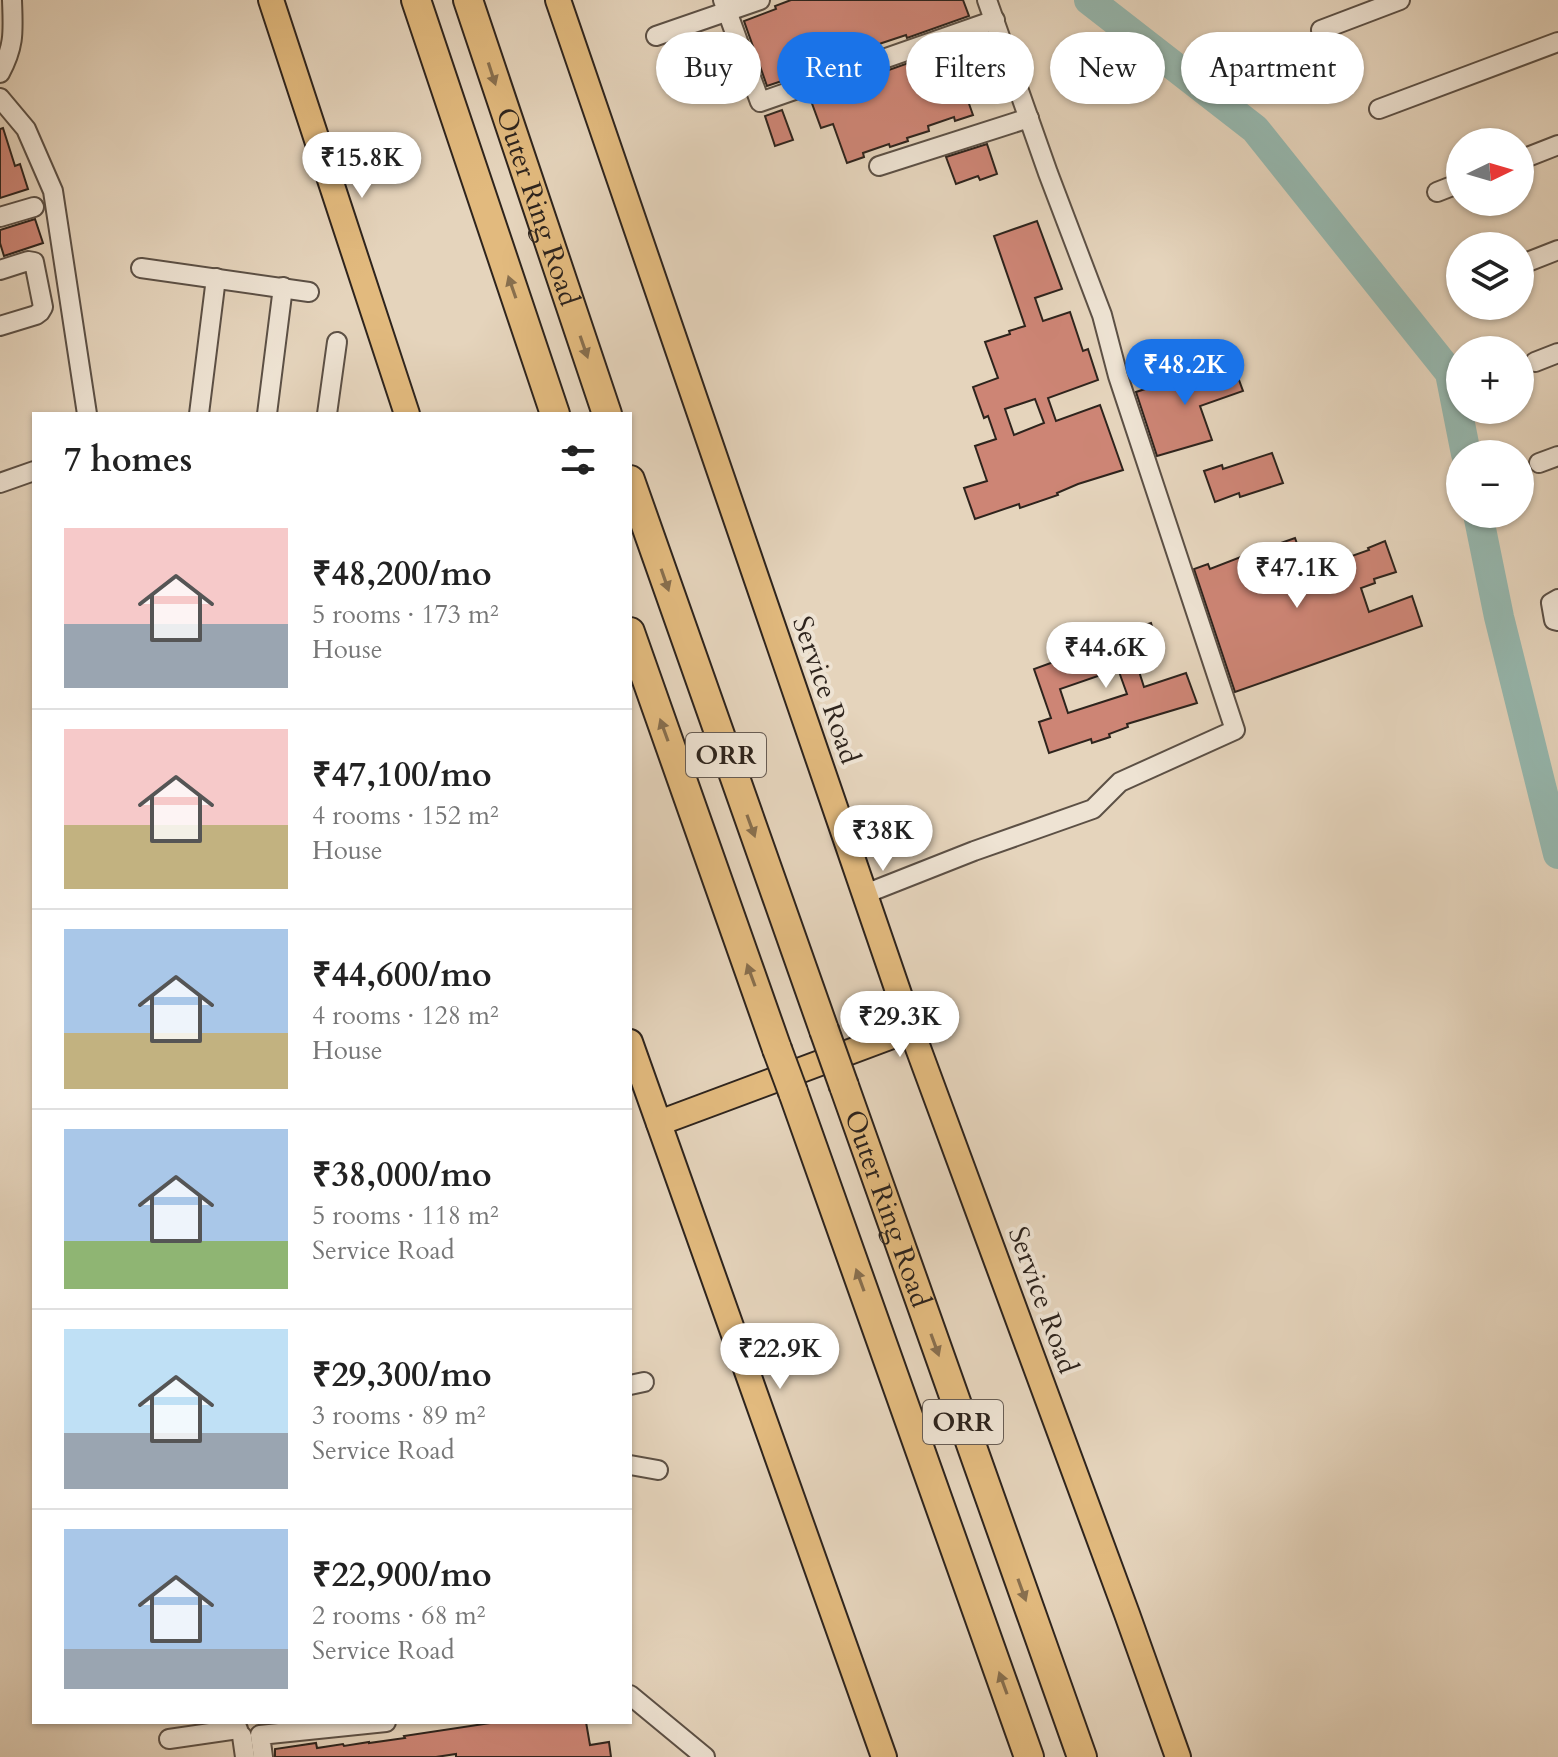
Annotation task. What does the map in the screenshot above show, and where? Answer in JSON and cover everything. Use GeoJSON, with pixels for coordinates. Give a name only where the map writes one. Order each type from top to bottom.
{"type":"FeatureCollection","features":[{"type":"Feature","properties":{"kind":"highway","name":"Outer Ring Road"},"geometry":{"type":"LineString","coordinates":[[416,0],[554,412]]}},
{"type":"Feature","properties":{"kind":"highway","name":"Outer Ring Road"},"geometry":{"type":"LineString","coordinates":[[468,0],[606,412]]}},
{"type":"Feature","properties":{"kind":"highway","name":"Outer Ring Road"},"geometry":{"type":"LineString","coordinates":[[632,486],[1082,1757]]}},
{"type":"Feature","properties":{"kind":"highway","name":"Outer Ring Road"},"geometry":{"type":"LineString","coordinates":[[632,638],[1029,1757]]}},
{"type":"Feature","properties":{"kind":"main road"},"geometry":{"type":"LineString","coordinates":[[271,0],[406,412]]}},
{"type":"Feature","properties":{"kind":"main road","name":"Service Road"},"geometry":{"type":"LineString","coordinates":[[558,0],[911,1029],[1178,1757]]}},
{"type":"Feature","properties":{"kind":"main road"},"geometry":{"type":"LineString","coordinates":[[659,1123],[911,1029]]}},
{"type":"Feature","properties":{"kind":"main road"},"geometry":{"type":"LineString","coordinates":[[632,1048],[884,1757]]}},
{"type":"Feature","properties":{"kind":"street"},"geometry":{"type":"LineString","coordinates":[[0,73],[9,55],[13,33],[12,0]]}},
{"type":"Feature","properties":{"kind":"street"},"geometry":{"type":"LineString","coordinates":[[665,32],[725,6],[760,0]]}},
{"type":"Feature","properties":{"kind":"street"},"geometry":{"type":"LineString","coordinates":[[865,894],[1093,809],[1120,782],[1235,730],[1118,376],[1102,315],[987,0]]}},
{"type":"Feature","properties":{"kind":"street"},"geometry":{"type":"LineString","coordinates":[[1321,30],[1400,0]]}},
{"type":"Feature","properties":{"kind":"street"},"geometry":{"type":"LineString","coordinates":[[725,6],[760,102],[995,20]]}},
{"type":"Feature","properties":{"kind":"street"},"geometry":{"type":"LineString","coordinates":[[1379,109],[1558,42]]}},
{"type":"Feature","properties":{"kind":"street"},"geometry":{"type":"LineString","coordinates":[[0,98],[7,116],[26,129],[53,191],[87,412]]}},
{"type":"Feature","properties":{"kind":"street"},"geometry":{"type":"LineString","coordinates":[[879,166],[1029,118]]}},
{"type":"Feature","properties":{"kind":"street"},"geometry":{"type":"LineString","coordinates":[[1534,154],[1558,145]]}},
{"type":"Feature","properties":{"kind":"street"},"geometry":{"type":"LineString","coordinates":[[1437,192],[1446,188]]}},
{"type":"Feature","properties":{"kind":"street"},"geometry":{"type":"LineString","coordinates":[[0,217],[34,207]]}},
{"type":"Feature","properties":{"kind":"street"},"geometry":{"type":"LineString","coordinates":[[1534,259],[1558,250]]}},
{"type":"Feature","properties":{"kind":"street"},"geometry":{"type":"LineString","coordinates":[[0,270],[34,262],[43,307],[40,312],[0,326]]}},
{"type":"Feature","properties":{"kind":"street"},"geometry":{"type":"LineString","coordinates":[[141,268],[309,292]]}},
{"type":"Feature","properties":{"kind":"street"},"geometry":{"type":"LineString","coordinates":[[199,412],[216,278]]}},
{"type":"Feature","properties":{"kind":"street"},"geometry":{"type":"LineString","coordinates":[[267,412],[283,287]]}},
{"type":"Feature","properties":{"kind":"street"},"geometry":{"type":"LineString","coordinates":[[42,296],[68,293]]}},
{"type":"Feature","properties":{"kind":"street"},"geometry":{"type":"LineString","coordinates":[[327,412],[337,342]]}},
{"type":"Feature","properties":{"kind":"street"},"geometry":{"type":"LineString","coordinates":[[1535,362],[1558,353]]}},
{"type":"Feature","properties":{"kind":"street"},"geometry":{"type":"LineString","coordinates":[[1539,463],[1558,456]]}},
{"type":"Feature","properties":{"kind":"street"},"geometry":{"type":"LineString","coordinates":[[0,483],[32,472]]}},
{"type":"Feature","properties":{"kind":"street"},"geometry":{"type":"LineString","coordinates":[[1558,599],[1551,603],[1554,620],[1558,621]]}},
{"type":"Feature","properties":{"kind":"street"},"geometry":{"type":"LineString","coordinates":[[632,1465],[658,1470]]}},
{"type":"Feature","properties":{"kind":"street"},"geometry":{"type":"LineString","coordinates":[[632,1697],[705,1757]]}},
{"type":"Feature","properties":{"kind":"street"},"geometry":{"type":"LineString","coordinates":[[169,1739],[248,1729],[347,1724]]}},
{"type":"Feature","properties":{"kind":"street"},"geometry":{"type":"LineString","coordinates":[[245,1757],[248,1729]]}},
{"type":"Feature","properties":{"kind":"street"},"geometry":{"type":"LineString","coordinates":[[248,1729],[263,1757]]}},
{"type":"Feature","properties":{"kind":"building"},"geometry":{"type":"Polygon","coordinates":[[[791,0],[963,0],[969,16],[924,32],[906,32],[906,35],[890,40],[890,32],[777,32],[777,83],[767,86],[761,69],[761,32],[748,32],[744,21],[776,9],[775,6],[791,0]]]}},
{"type":"Feature","properties":{"kind":"building"},"geometry":{"type":"Polygon","coordinates":[[[906,64],[906,104],[969,104],[973,115],[955,121],[954,117],[928,126],[929,131],[907,138],[908,141],[863,153],[864,157],[847,163],[833,124],[821,128],[812,104],[890,104],[890,70],[906,64]]]}},
{"type":"Feature","properties":{"kind":"building"},"geometry":{"type":"Polygon","coordinates":[[[782,110],[793,140],[775,146],[765,116],[782,110]]]}},
{"type":"Feature","properties":{"kind":"building"},"geometry":{"type":"Polygon","coordinates":[[[3,128],[15,166],[20,164],[28,189],[0,198],[0,129],[3,128]]]}},
{"type":"Feature","properties":{"kind":"building"},"geometry":{"type":"Polygon","coordinates":[[[987,144],[997,174],[980,180],[978,176],[956,184],[946,157],[987,144]]]}},
{"type":"Feature","properties":{"kind":"building"},"geometry":{"type":"Polygon","coordinates":[[[35,219],[43,243],[4,256],[0,230],[35,219]]]}},
{"type":"Feature","properties":{"kind":"building"},"geometry":{"type":"Polygon","coordinates":[[[1037,221],[1062,289],[1035,298],[1043,321],[1070,312],[1083,351],[1088,349],[1098,380],[1048,398],[1056,421],[1100,405],[1123,470],[1078,484],[1058,495],[1020,508],[1019,504],[975,519],[964,488],[987,481],[975,446],[996,439],[988,416],[984,418],[973,387],[998,378],[985,342],[1025,326],[994,236],[1037,221]],[[1035,399],[1005,409],[1014,435],[1044,423],[1035,399]]]}},
{"type":"Feature","properties":{"kind":"building"},"geometry":{"type":"Polygon","coordinates":[[[1232,361],[1243,391],[1200,406],[1212,440],[1157,456],[1136,392],[1232,361]]]}},
{"type":"Feature","properties":{"kind":"building"},"geometry":{"type":"Polygon","coordinates":[[[1272,453],[1283,483],[1215,502],[1204,471],[1222,465],[1223,469],[1272,453]]]}},
{"type":"Feature","properties":{"kind":"building"},"geometry":{"type":"Polygon","coordinates":[[[1295,538],[1307,572],[1369,550],[1385,541],[1396,572],[1374,579],[1375,583],[1361,588],[1369,612],[1412,596],[1422,626],[1235,692],[1194,569],[1208,564],[1210,569],[1295,538]]]}},
{"type":"Feature","properties":{"kind":"building"},"geometry":{"type":"Polygon","coordinates":[[[1151,623],[1161,654],[1136,662],[1144,687],[1186,673],[1197,703],[1127,724],[1128,727],[1109,734],[1110,737],[1092,743],[1091,739],[1049,753],[1039,722],[1051,718],[1034,669],[1070,656],[1069,652],[1151,623]],[[1118,669],[1060,689],[1068,713],[1127,694],[1118,669]]]}},
{"type":"Feature","properties":{"kind":"building"},"geometry":{"type":"Polygon","coordinates":[[[484,1724],[586,1724],[590,1745],[609,1742],[611,1757],[456,1757],[456,1754],[436,1757],[275,1757],[275,1749],[316,1743],[317,1748],[344,1746],[484,1724]]]}},
{"type":"Feature","properties":{"kind":"waterway"},"geometry":{"type":"LineString","coordinates":[[1089,0],[1255,129],[1450,373],[1463,440]]}},
{"type":"Feature","properties":{"kind":"waterway"},"geometry":{"type":"LineString","coordinates":[[1481,528],[1499,617],[1558,854]]}}]}
